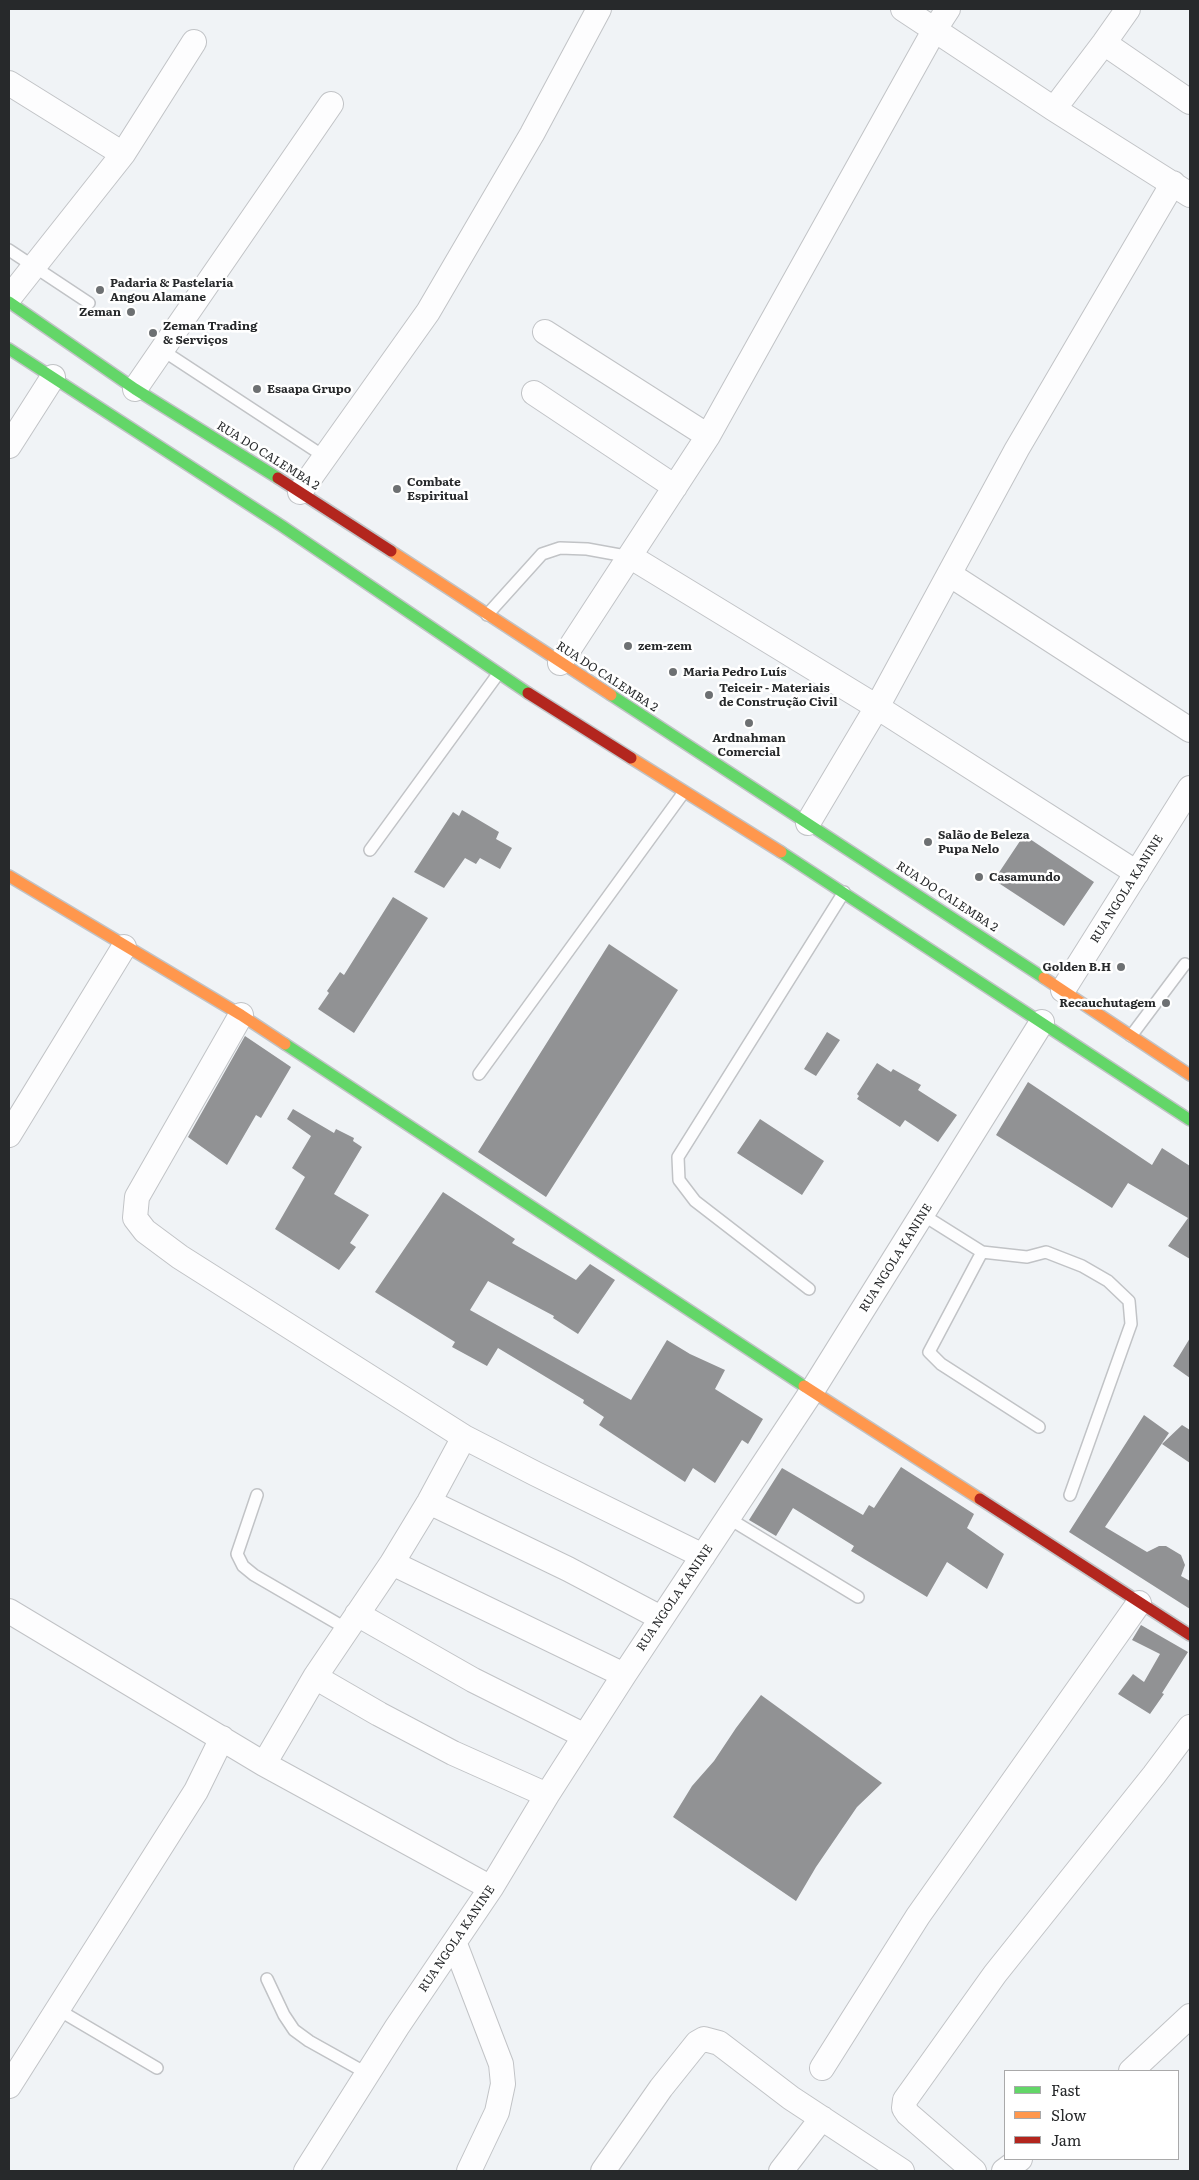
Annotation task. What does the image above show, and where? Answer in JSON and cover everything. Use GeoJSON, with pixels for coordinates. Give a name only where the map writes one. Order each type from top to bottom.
{"type":"FeatureCollection","features":[{"type":"Feature","properties":{"kind":"main road","name":"RUA DO CALEMBA 2"},"geometry":{"type":"LineString","coordinates":[[9,302],[135,389],[300,492],[1190,1073]]}},
{"type":"Feature","properties":{"kind":"main road"},"geometry":{"type":"LineString","coordinates":[[9,349],[282,526],[498,674],[844,892],[1190,1120]]}},
{"type":"Feature","properties":{"kind":"main road"},"geometry":{"type":"LineString","coordinates":[[10,878],[241,1015],[812,1391],[1190,1635]]}},
{"type":"Feature","properties":{"kind":"street"},"geometry":{"type":"LineString","coordinates":[[300,492],[428,312],[532,134],[599,9]]}},
{"type":"Feature","properties":{"kind":"street"},"geometry":{"type":"LineString","coordinates":[[808,823],[877,707],[1017,449],[1182,189],[1054,109],[935,28],[903,9]]}},
{"type":"Feature","properties":{"kind":"street"},"geometry":{"type":"LineString","coordinates":[[560,663],[708,436],[935,28],[948,9]]}},
{"type":"Feature","properties":{"kind":"street"},"geometry":{"type":"LineString","coordinates":[[1054,109],[1104,44],[1128,9]]}},
{"type":"Feature","properties":{"kind":"street"},"geometry":{"type":"LineString","coordinates":[[9,298],[123,154],[194,42]]}},
{"type":"Feature","properties":{"kind":"street"},"geometry":{"type":"LineString","coordinates":[[1104,44],[1190,102]]}},
{"type":"Feature","properties":{"kind":"street"},"geometry":{"type":"LineString","coordinates":[[9,83],[123,154]]}},
{"type":"Feature","properties":{"kind":"street"},"geometry":{"type":"LineString","coordinates":[[135,389],[331,104]]}},
{"type":"Feature","properties":{"kind":"street"},"geometry":{"type":"LineString","coordinates":[[545,332],[708,436]]}},
{"type":"Feature","properties":{"kind":"street"},"geometry":{"type":"LineString","coordinates":[[9,446],[53,377]]}},
{"type":"Feature","properties":{"kind":"street"},"geometry":{"type":"LineString","coordinates":[[534,393],[675,487]]}},
{"type":"Feature","properties":{"kind":"street"},"geometry":{"type":"LineString","coordinates":[[630,557],[877,707],[1137,873]]}},
{"type":"Feature","properties":{"kind":"street"},"geometry":{"type":"LineString","coordinates":[[949,574],[1190,730]]}},
{"type":"Feature","properties":{"kind":"street","name":"RUA NGOLA KANINE"},"geometry":{"type":"LineString","coordinates":[[1063,990],[1190,788]]}},
{"type":"Feature","properties":{"kind":"street"},"geometry":{"type":"LineString","coordinates":[[9,1135],[124,946]]}},
{"type":"Feature","properties":{"kind":"street"},"geometry":{"type":"LineString","coordinates":[[241,1015],[137,1197],[134,1218],[145,1231],[180,1257],[464,1437],[703,1556]]}},
{"type":"Feature","properties":{"kind":"street","name":"RUA NGOLA KANINE"},"geometry":{"type":"LineString","coordinates":[[306,2171],[492,1888],[547,1795],[624,1675],[812,1391],[1042,1022]]}},
{"type":"Feature","properties":{"kind":"street"},"geometry":{"type":"LineString","coordinates":[[264,1764],[315,1677],[392,1563],[429,1502],[464,1437]]}},
{"type":"Feature","properties":{"kind":"street"},"geometry":{"type":"LineString","coordinates":[[429,1502],[534,1552],[661,1618]]}},
{"type":"Feature","properties":{"kind":"street"},"geometry":{"type":"LineString","coordinates":[[392,1563],[624,1675]]}},
{"type":"Feature","properties":{"kind":"street"},"geometry":{"type":"LineString","coordinates":[[822,2068],[918,1916],[1139,1603]]}},
{"type":"Feature","properties":{"kind":"street"},"geometry":{"type":"LineString","coordinates":[[9,1610],[264,1764],[492,1888]]}},
{"type":"Feature","properties":{"kind":"street"},"geometry":{"type":"LineString","coordinates":[[352,1622],[585,1736]]}},
{"type":"Feature","properties":{"kind":"street"},"geometry":{"type":"LineString","coordinates":[[315,1677],[379,1714],[454,1753],[547,1795]]}},
{"type":"Feature","properties":{"kind":"street"},"geometry":{"type":"LineString","coordinates":[[974,2171],[908,2114],[904,2108],[905,2100],[995,1974],[1190,1727]]}},
{"type":"Feature","properties":{"kind":"street"},"geometry":{"type":"LineString","coordinates":[[9,2086],[196,1791],[222,1738]]}},
{"type":"Feature","properties":{"kind":"street"},"geometry":{"type":"LineString","coordinates":[[455,1944],[501,2064],[503,2084],[497,2112],[469,2171]]}},
{"type":"Feature","properties":{"kind":"street"},"geometry":{"type":"LineString","coordinates":[[1132,2070],[1190,2016]]}},
{"type":"Feature","properties":{"kind":"street"},"geometry":{"type":"LineString","coordinates":[[603,2171],[661,2088],[697,2043],[704,2039],[719,2043],[822,2118],[902,2171]]}},
{"type":"Feature","properties":{"kind":"street"},"geometry":{"type":"LineString","coordinates":[[781,2171],[822,2118]]}},
{"type":"Feature","properties":{"kind":"street"},"geometry":{"type":"LineString","coordinates":[[1004,2171],[1019,2160]]}},
{"type":"Feature","properties":{"kind":"lane"},"geometry":{"type":"LineString","coordinates":[[9,250],[89,303]]}},
{"type":"Feature","properties":{"kind":"lane"},"geometry":{"type":"LineString","coordinates":[[162,350],[325,457]]}},
{"type":"Feature","properties":{"kind":"lane"},"geometry":{"type":"LineString","coordinates":[[487,615],[542,554],[560,548],[586,549],[630,557]]}},
{"type":"Feature","properties":{"kind":"lane"},"geometry":{"type":"LineString","coordinates":[[370,850],[498,674]]}},
{"type":"Feature","properties":{"kind":"lane"},"geometry":{"type":"LineString","coordinates":[[479,1074],[684,792]]}},
{"type":"Feature","properties":{"kind":"lane"},"geometry":{"type":"LineString","coordinates":[[809,1289],[696,1201],[679,1180],[678,1157],[844,892]]}},
{"type":"Feature","properties":{"kind":"lane"},"geometry":{"type":"LineString","coordinates":[[1131,1036],[1185,964]]}},
{"type":"Feature","properties":{"kind":"lane"},"geometry":{"type":"LineString","coordinates":[[923,1215],[982,1252],[1027,1257],[1046,1252],[1082,1266],[1108,1281],[1129,1301],[1131,1324],[1070,1495]]}},
{"type":"Feature","properties":{"kind":"lane"},"geometry":{"type":"LineString","coordinates":[[982,1252],[929,1352],[941,1364],[1040,1427]]}},
{"type":"Feature","properties":{"kind":"lane"},"geometry":{"type":"LineString","coordinates":[[257,1495],[238,1554],[243,1566],[254,1575],[352,1622]]}},
{"type":"Feature","properties":{"kind":"lane"},"geometry":{"type":"LineString","coordinates":[[728,1518],[858,1597]]}},
{"type":"Feature","properties":{"kind":"lane"},"geometry":{"type":"LineString","coordinates":[[267,1979],[284,2015],[294,2030],[309,2041],[368,2074]]}},
{"type":"Feature","properties":{"kind":"lane"},"geometry":{"type":"LineString","coordinates":[[57,2009],[157,2068]]}},
{"type":"Feature","properties":{"kind":"building"},"geometry":{"type":"Polygon","coordinates":[[[462,810],[499,832],[496,839],[512,848],[500,869],[480,858],[476,864],[465,858],[444,888],[414,872],[453,812],[459,816],[462,810]]]}},
{"type":"Feature","properties":{"kind":"building"},"geometry":{"type":"Polygon","coordinates":[[[1024,835],[1094,882],[1064,926],[994,880],[1024,835]]]}},
{"type":"Feature","properties":{"kind":"building"},"geometry":{"type":"Polygon","coordinates":[[[393,897],[428,918],[354,1033],[318,1009],[340,972],[344,975],[393,897]]]}},
{"type":"Feature","properties":{"kind":"building"},"geometry":{"type":"Polygon","coordinates":[[[609,944],[678,990],[546,1197],[478,1152],[609,944]]]}},
{"type":"Feature","properties":{"kind":"building"},"geometry":{"type":"Polygon","coordinates":[[[827,1032],[840,1040],[816,1076],[804,1069],[827,1032]]]}},
{"type":"Feature","properties":{"kind":"building"},"geometry":{"type":"Polygon","coordinates":[[[245,1036],[291,1067],[261,1118],[256,1115],[227,1165],[188,1137],[245,1036]]]}},
{"type":"Feature","properties":{"kind":"building"},"geometry":{"type":"Polygon","coordinates":[[[877,1063],[891,1072],[893,1069],[921,1085],[918,1090],[957,1115],[938,1142],[905,1120],[900,1127],[857,1099],[859,1096],[857,1094],[877,1063]]]}},
{"type":"Feature","properties":{"kind":"building"},"geometry":{"type":"Polygon","coordinates":[[[1028,1082],[1152,1165],[1162,1148],[1190,1166],[1190,1259],[1168,1246],[1188,1218],[1128,1183],[1112,1208],[996,1135],[1028,1082]]]}},
{"type":"Feature","properties":{"kind":"building"},"geometry":{"type":"Polygon","coordinates":[[[293,1109],[334,1133],[336,1129],[354,1138],[353,1141],[362,1147],[334,1194],[369,1215],[350,1243],[356,1247],[339,1270],[275,1229],[305,1177],[292,1168],[311,1136],[287,1119],[293,1109]]]}},
{"type":"Feature","properties":{"kind":"building"},"geometry":{"type":"Polygon","coordinates":[[[760,1119],[824,1161],[802,1195],[737,1153],[760,1119]]]}},
{"type":"Feature","properties":{"kind":"building"},"geometry":{"type":"Polygon","coordinates":[[[443,1192],[515,1239],[512,1243],[576,1280],[590,1264],[615,1280],[578,1334],[553,1318],[554,1316],[488,1281],[470,1310],[631,1400],[667,1340],[690,1354],[725,1370],[715,1389],[763,1419],[748,1444],[742,1440],[715,1483],[693,1468],[685,1482],[599,1425],[604,1417],[583,1403],[584,1400],[498,1348],[487,1366],[452,1347],[455,1342],[375,1292],[443,1192]]]}},
{"type":"Feature","properties":{"kind":"building"},"geometry":{"type":"Polygon","coordinates":[[[1190,1338],[1190,1378],[1173,1366],[1190,1338]]]}},
{"type":"Feature","properties":{"kind":"building"},"geometry":{"type":"Polygon","coordinates":[[[1144,1415],[1169,1433],[1105,1527],[1147,1552],[1159,1546],[1166,1546],[1181,1555],[1185,1565],[1181,1576],[1190,1581],[1190,1609],[1069,1532],[1144,1415]]]}},
{"type":"Feature","properties":{"kind":"building"},"geometry":{"type":"Polygon","coordinates":[[[1182,1425],[1190,1430],[1190,1463],[1162,1444],[1182,1425]]]}},
{"type":"Feature","properties":{"kind":"building"},"geometry":{"type":"Polygon","coordinates":[[[901,1467],[974,1514],[967,1528],[1004,1554],[987,1589],[947,1562],[927,1597],[851,1551],[854,1546],[793,1508],[776,1536],[749,1520],[782,1468],[863,1515],[869,1505],[874,1508],[901,1467]]]}},
{"type":"Feature","properties":{"kind":"building"},"geometry":{"type":"Polygon","coordinates":[[[1141,1625],[1188,1652],[1150,1714],[1118,1694],[1133,1674],[1144,1682],[1160,1654],[1132,1640],[1141,1625]]]}},
{"type":"Feature","properties":{"kind":"building"},"geometry":{"type":"Polygon","coordinates":[[[761,1695],[882,1783],[857,1807],[816,1867],[796,1901],[673,1817],[692,1786],[714,1761],[761,1695]]]}},
{"type":"Feature","properties":{"kind":"traffic: fast"},"geometry":{"type":"LineString","coordinates":[[9,302],[135,389],[278,478]]}},
{"type":"Feature","properties":{"kind":"traffic: fast"},"geometry":{"type":"LineString","coordinates":[[9,349],[282,526],[528,693]]}},
{"type":"Feature","properties":{"kind":"traffic: fast"},"geometry":{"type":"LineString","coordinates":[[611,695],[1044,978]]}},
{"type":"Feature","properties":{"kind":"traffic: fast"},"geometry":{"type":"LineString","coordinates":[[781,852],[1190,1120]]}},
{"type":"Feature","properties":{"kind":"traffic: fast"},"geometry":{"type":"LineString","coordinates":[[285,1044],[804,1386]]}},
{"type":"Feature","properties":{"kind":"traffic: slow"},"geometry":{"type":"LineString","coordinates":[[391,551],[611,695]]}},
{"type":"Feature","properties":{"kind":"traffic: slow"},"geometry":{"type":"LineString","coordinates":[[631,758],[781,852]]}},
{"type":"Feature","properties":{"kind":"traffic: slow"},"geometry":{"type":"LineString","coordinates":[[9,876],[241,1015],[285,1044]]}},
{"type":"Feature","properties":{"kind":"traffic: slow"},"geometry":{"type":"LineString","coordinates":[[1044,978],[1190,1075]]}},
{"type":"Feature","properties":{"kind":"traffic: slow"},"geometry":{"type":"LineString","coordinates":[[804,1386],[980,1499]]}},
{"type":"Feature","properties":{"kind":"traffic: jam"},"geometry":{"type":"LineString","coordinates":[[278,478],[391,551]]}},
{"type":"Feature","properties":{"kind":"traffic: jam"},"geometry":{"type":"LineString","coordinates":[[528,693],[631,758]]}},
{"type":"Feature","properties":{"kind":"traffic: jam"},"geometry":{"type":"LineString","coordinates":[[980,1499],[1190,1635]]}},
{"type":"Feature","properties":{"kind":"place","name":"Padaria & Pastelaria Angou Alamane"},"geometry":{"type":"Point","coordinates":[100,290]}},
{"type":"Feature","properties":{"kind":"place","name":"Zeman"},"geometry":{"type":"Point","coordinates":[131,312]}},
{"type":"Feature","properties":{"kind":"place","name":"Zeman Trading & Serviços"},"geometry":{"type":"Point","coordinates":[153,333]}},
{"type":"Feature","properties":{"kind":"place","name":"Esaapa Grupo"},"geometry":{"type":"Point","coordinates":[257,389]}},
{"type":"Feature","properties":{"kind":"place","name":"Combate Espiritual"},"geometry":{"type":"Point","coordinates":[397,489]}},
{"type":"Feature","properties":{"kind":"place","name":"zem-zem"},"geometry":{"type":"Point","coordinates":[628,646]}},
{"type":"Feature","properties":{"kind":"place","name":"Maria Pedro Luís"},"geometry":{"type":"Point","coordinates":[673,672]}},
{"type":"Feature","properties":{"kind":"place","name":"Teiceir - Materiais de Construção Civil"},"geometry":{"type":"Point","coordinates":[709,695]}},
{"type":"Feature","properties":{"kind":"place","name":"Ardnahman Comercial"},"geometry":{"type":"Point","coordinates":[749,723]}},
{"type":"Feature","properties":{"kind":"place","name":"Salão de Beleza Pupa Nelo"},"geometry":{"type":"Point","coordinates":[928,842]}},
{"type":"Feature","properties":{"kind":"place","name":"Casamundo"},"geometry":{"type":"Point","coordinates":[979,877]}},
{"type":"Feature","properties":{"kind":"place","name":"Golden B.H"},"geometry":{"type":"Point","coordinates":[1121,967]}},
{"type":"Feature","properties":{"kind":"place","name":"Recauchutagem"},"geometry":{"type":"Point","coordinates":[1166,1003]}}]}
